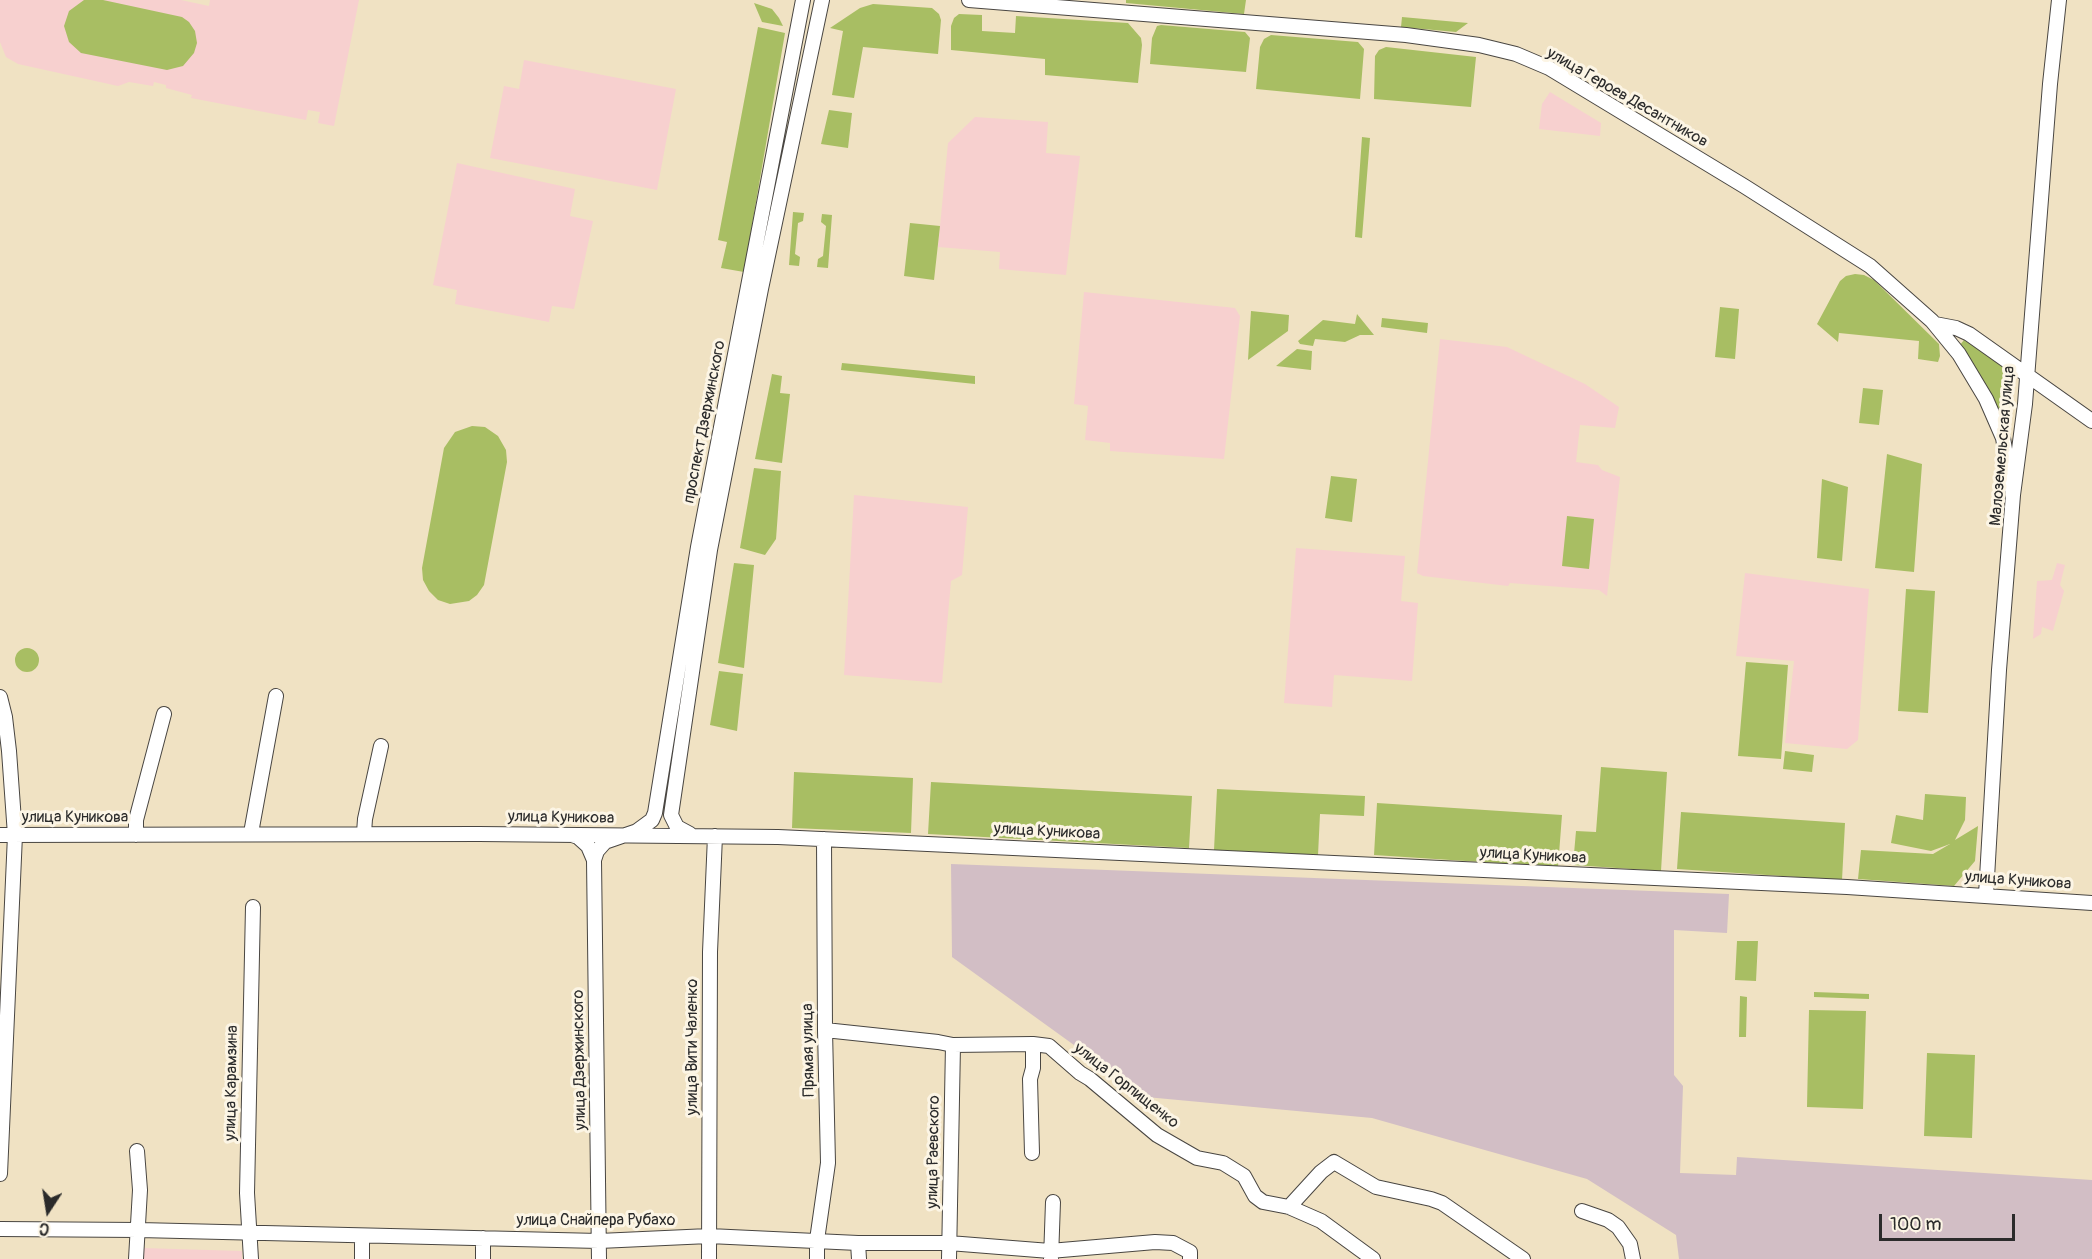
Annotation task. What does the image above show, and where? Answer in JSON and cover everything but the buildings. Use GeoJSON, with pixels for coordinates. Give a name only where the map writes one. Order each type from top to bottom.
{"type":"FeatureCollection","features":[{"type":"Feature","properties":{"kind":"street","name":"проспект Дзержинского"},"geometry":{"type":"LineString","coordinates":[[655,813],[803,0]]}},
{"type":"Feature","properties":{"kind":"street","name":"проспект Дзержинского"},"geometry":{"type":"LineString","coordinates":[[671,815],[704,548],[822,0]]}},
{"type":"Feature","properties":{"kind":"street","name":"улица Героев Десантников"},"geometry":{"type":"LineString","coordinates":[[969,0],[1406,35],[1479,45],[1516,54],[1549,68],[1849,252],[1870,266],[1935,324],[1956,328],[1969,334],[2092,421]]}},
{"type":"Feature","properties":{"kind":"street","name":"Малоземельская улица"},"geometry":{"type":"LineString","coordinates":[[1986,896],[2013,495],[2025,404],[2050,84],[2059,0]]}},
{"type":"Feature","properties":{"kind":"street"},"geometry":{"type":"LineString","coordinates":[[1935,324],[1959,354],[1991,409],[2003,438],[2013,495]]}},
{"type":"Feature","properties":{"kind":"street"},"geometry":{"type":"LineString","coordinates":[[2003,438],[2017,426],[2025,404]]}},
{"type":"Feature","properties":{"kind":"street"},"geometry":{"type":"LineString","coordinates":[[251,833],[276,696]]}},
{"type":"Feature","properties":{"kind":"street"},"geometry":{"type":"LineString","coordinates":[[0,697],[6,717],[15,835],[0,1174]]}},
{"type":"Feature","properties":{"kind":"street"},"geometry":{"type":"LineString","coordinates":[[136,834],[136,820],[164,714]]}},
{"type":"Feature","properties":{"kind":"street"},"geometry":{"type":"LineString","coordinates":[[364,834],[365,819],[381,746]]}},
{"type":"Feature","properties":{"kind":"street"},"geometry":{"type":"LineString","coordinates":[[655,813],[655,821],[661,834]]}},
{"type":"Feature","properties":{"kind":"street"},"geometry":{"type":"LineString","coordinates":[[594,860],[597,851],[605,842],[647,825],[655,813]]}},
{"type":"Feature","properties":{"kind":"street"},"geometry":{"type":"LineString","coordinates":[[661,834],[671,815]]}},
{"type":"Feature","properties":{"kind":"street"},"geometry":{"type":"LineString","coordinates":[[671,815],[677,827],[695,836]]}},
{"type":"Feature","properties":{"kind":"street","name":"улица Куникова"},"geometry":{"type":"LineString","coordinates":[[0,835],[661,834],[824,839],[1568,873],[2092,903]]}},
{"type":"Feature","properties":{"kind":"street"},"geometry":{"type":"LineString","coordinates":[[570,835],[578,837],[588,846],[594,860]]}},
{"type":"Feature","properties":{"kind":"street","name":"улица Вити Чаленко"},"geometry":{"type":"LineString","coordinates":[[709,1259],[710,952],[715,836]]}},
{"type":"Feature","properties":{"kind":"street","name":"Прямая улица"},"geometry":{"type":"LineString","coordinates":[[818,1259],[817,1239],[828,1163],[824,839]]}},
{"type":"Feature","properties":{"kind":"street","name":"улица Дзержинского"},"geometry":{"type":"LineString","coordinates":[[594,860],[599,1259]]}},
{"type":"Feature","properties":{"kind":"street","name":"улица Карамзина"},"geometry":{"type":"LineString","coordinates":[[251,1259],[247,1193],[253,907]]}},
{"type":"Feature","properties":{"kind":"street","name":"улица Горпищенко"},"geometry":{"type":"LineString","coordinates":[[825,1030],[938,1041],[953,1045],[1033,1044],[1049,1046],[1080,1074],[1090,1079],[1157,1135],[1197,1158],[1223,1163],[1244,1176],[1255,1196],[1263,1202],[1289,1207],[1322,1221],[1373,1259]]}},
{"type":"Feature","properties":{"kind":"street"},"geometry":{"type":"LineString","coordinates":[[1032,1153],[1030,1079],[1034,1068],[1033,1044]]}},
{"type":"Feature","properties":{"kind":"street","name":"улица Раевского"},"geometry":{"type":"LineString","coordinates":[[949,1259],[953,1045]]}},
{"type":"Feature","properties":{"kind":"street"},"geometry":{"type":"LineString","coordinates":[[136,1259],[140,1190],[137,1151]]}},
{"type":"Feature","properties":{"kind":"street"},"geometry":{"type":"LineString","coordinates":[[1289,1207],[1321,1172],[1334,1162],[1376,1187],[1442,1203],[1523,1259]]}},
{"type":"Feature","properties":{"kind":"street"},"geometry":{"type":"LineString","coordinates":[[1050,1255],[1053,1202]]}},
{"type":"Feature","properties":{"kind":"street"},"geometry":{"type":"LineString","coordinates":[[1582,1211],[1608,1220],[1618,1227],[1630,1244],[1633,1259]]}},
{"type":"Feature","properties":{"kind":"street","name":"улица Снайпера Рубахо"},"geometry":{"type":"LineString","coordinates":[[0,1229],[599,1241],[709,1236],[817,1239],[858,1243],[949,1243],[1050,1255],[1155,1242],[1173,1243],[1190,1255]]}},
{"type":"Feature","properties":{"kind":"street"},"geometry":{"type":"LineString","coordinates":[[362,1236],[362,1259]]}},
{"type":"Feature","properties":{"kind":"street"},"geometry":{"type":"LineString","coordinates":[[483,1238],[483,1259]]}},
{"type":"Feature","properties":{"kind":"street"},"geometry":{"type":"LineString","coordinates":[[858,1243],[859,1259]]}},
{"type":"Feature","properties":{"kind":"shaded area"},"geometry":{"type":"Polygon","coordinates":[[[0,0],[181,0],[209,6],[210,0],[359,0],[334,126],[318,123],[320,112],[308,110],[306,120],[191,98],[192,95],[154,82],[153,86],[129,82],[118,86],[18,64],[6,57],[0,42],[0,0]]]}},
{"type":"Feature","properties":{"kind":"shaded area"},"geometry":{"type":"Polygon","coordinates":[[[524,60],[676,89],[657,190],[490,158],[504,86],[519,89],[524,60]]]}},
{"type":"Feature","properties":{"kind":"shaded area"},"geometry":{"type":"Polygon","coordinates":[[[1550,92],[1601,123],[1600,136],[1539,129],[1542,104],[1550,92]]]}},
{"type":"Feature","properties":{"kind":"shaded area"},"geometry":{"type":"Polygon","coordinates":[[[975,117],[1048,122],[1046,153],[1080,156],[1066,275],[999,269],[1000,252],[938,247],[948,143],[975,117]]]}},
{"type":"Feature","properties":{"kind":"shaded area"},"geometry":{"type":"Polygon","coordinates":[[[457,163],[575,189],[570,216],[593,221],[574,309],[552,306],[549,322],[455,304],[457,290],[433,285],[457,163]]]}},
{"type":"Feature","properties":{"kind":"shaded area"},"geometry":{"type":"Polygon","coordinates":[[[1084,292],[1235,308],[1240,316],[1224,459],[1110,451],[1110,443],[1085,440],[1088,406],[1074,404],[1084,292]]]}},
{"type":"Feature","properties":{"kind":"shaded area"},"geometry":{"type":"Polygon","coordinates":[[[1440,339],[1507,347],[1585,384],[1619,407],[1615,428],[1580,425],[1576,462],[1598,465],[1602,470],[1620,477],[1607,596],[1599,590],[1510,583],[1508,586],[1423,576],[1417,573],[1440,339]]]}},
{"type":"Feature","properties":{"kind":"shaded area"},"geometry":{"type":"Polygon","coordinates":[[[854,495],[968,507],[962,575],[951,581],[942,683],[844,675],[854,495]]]}},
{"type":"Feature","properties":{"kind":"shaded area"},"geometry":{"type":"Polygon","coordinates":[[[1296,548],[1405,556],[1401,601],[1418,603],[1412,681],[1334,675],[1332,707],[1284,703],[1296,548]]]}},
{"type":"Feature","properties":{"kind":"shaded area"},"geometry":{"type":"Polygon","coordinates":[[[2057,563],[2065,565],[2060,585],[2064,591],[2053,631],[2042,627],[2041,634],[2033,639],[2037,581],[2052,580],[2057,563]]]}},
{"type":"Feature","properties":{"kind":"shaded area"},"geometry":{"type":"Polygon","coordinates":[[[1745,573],[1869,589],[1858,740],[1847,749],[1785,743],[1794,661],[1736,656],[1745,573]]]}},
{"type":"Feature","properties":{"kind":"shaded area"},"geometry":{"type":"Polygon","coordinates":[[[951,864],[1729,894],[1727,933],[1674,930],[1674,1075],[1683,1086],[1680,1173],[1736,1175],[1737,1157],[2092,1180],[2092,1259],[1679,1259],[1676,1235],[1587,1179],[1372,1118],[1146,1097],[952,957],[951,864]]]}},
{"type":"Feature","properties":{"kind":"shaded area"},"geometry":{"type":"Polygon","coordinates":[[[142,1248],[242,1251],[242,1259],[142,1259],[142,1248]]]}},
{"type":"Feature","properties":{"kind":"green space"},"geometry":{"type":"Polygon","coordinates":[[[84,0],[103,0],[182,17],[195,31],[197,43],[194,53],[183,66],[167,70],[81,53],[69,42],[64,26],[69,11],[84,0]]]}},
{"type":"Feature","properties":{"kind":"green space"},"geometry":{"type":"Polygon","coordinates":[[[1126,0],[1246,0],[1244,14],[1126,3],[1126,0]]]}},
{"type":"Feature","properties":{"kind":"green space"},"geometry":{"type":"Polygon","coordinates":[[[754,3],[772,9],[783,26],[762,22],[754,3]]]}},
{"type":"Feature","properties":{"kind":"green space"},"geometry":{"type":"Polygon","coordinates":[[[873,4],[932,8],[939,14],[941,20],[938,54],[863,47],[854,98],[832,95],[843,31],[830,28],[860,8],[873,4]]]}},
{"type":"Feature","properties":{"kind":"green space"},"geometry":{"type":"Polygon","coordinates":[[[959,14],[982,15],[982,31],[1015,33],[1016,16],[1128,23],[1141,38],[1138,83],[1045,75],[1045,59],[951,50],[951,26],[954,18],[959,14]]]}},
{"type":"Feature","properties":{"kind":"green space"},"geometry":{"type":"Polygon","coordinates":[[[1402,17],[1468,23],[1456,32],[1401,27],[1402,17]]]}},
{"type":"Feature","properties":{"kind":"green space"},"geometry":{"type":"Polygon","coordinates":[[[1157,26],[1245,32],[1250,38],[1246,72],[1150,64],[1152,38],[1157,26]]]}},
{"type":"Feature","properties":{"kind":"green space"},"geometry":{"type":"Polygon","coordinates":[[[758,27],[785,33],[744,272],[721,268],[727,242],[718,240],[758,27]]]}},
{"type":"Feature","properties":{"kind":"green space"},"geometry":{"type":"Polygon","coordinates":[[[1271,35],[1358,42],[1364,49],[1360,99],[1256,89],[1260,47],[1264,39],[1271,35]]]}},
{"type":"Feature","properties":{"kind":"green space"},"geometry":{"type":"Polygon","coordinates":[[[1386,47],[1476,57],[1471,107],[1374,99],[1375,56],[1379,50],[1386,47]]]}},
{"type":"Feature","properties":{"kind":"green space"},"geometry":{"type":"Polygon","coordinates":[[[829,110],[852,113],[848,148],[821,144],[829,110]]]}},
{"type":"Feature","properties":{"kind":"green space"},"geometry":{"type":"Polygon","coordinates":[[[1362,137],[1370,138],[1362,238],[1355,237],[1362,137]]]}},
{"type":"Feature","properties":{"kind":"green space"},"geometry":{"type":"Polygon","coordinates":[[[793,212],[804,213],[803,221],[798,223],[795,254],[800,257],[799,266],[789,265],[793,212]]]}},
{"type":"Feature","properties":{"kind":"green space"},"geometry":{"type":"Polygon","coordinates":[[[822,214],[832,215],[828,268],[817,267],[818,259],[823,256],[826,226],[821,222],[822,214]]]}},
{"type":"Feature","properties":{"kind":"green space"},"geometry":{"type":"Polygon","coordinates":[[[910,223],[940,226],[934,280],[904,276],[910,223]]]}},
{"type":"Feature","properties":{"kind":"green space"},"geometry":{"type":"Polygon","coordinates":[[[1855,274],[1874,280],[1939,344],[1938,362],[1918,359],[1919,341],[1839,333],[1838,342],[1817,324],[1840,281],[1846,276],[1855,274]]]}},
{"type":"Feature","properties":{"kind":"green space"},"geometry":{"type":"Polygon","coordinates":[[[1720,307],[1739,309],[1735,359],[1715,357],[1720,307]]]}},
{"type":"Feature","properties":{"kind":"green space"},"geometry":{"type":"Polygon","coordinates":[[[1251,311],[1289,315],[1288,331],[1248,360],[1251,311]]]}},
{"type":"Feature","properties":{"kind":"green space"},"geometry":{"type":"Polygon","coordinates":[[[1357,314],[1374,335],[1360,335],[1345,342],[1315,339],[1313,346],[1300,344],[1298,341],[1323,320],[1355,324],[1357,314]]]}},
{"type":"Feature","properties":{"kind":"green space"},"geometry":{"type":"Polygon","coordinates":[[[1382,318],[1428,323],[1427,333],[1381,327],[1382,318]]]}},
{"type":"Feature","properties":{"kind":"green space"},"geometry":{"type":"Polygon","coordinates":[[[1964,340],[2012,371],[2011,410],[2008,419],[1999,422],[1959,346],[1964,340]]]}},
{"type":"Feature","properties":{"kind":"green space"},"geometry":{"type":"Polygon","coordinates":[[[1297,349],[1312,351],[1311,370],[1276,366],[1297,349]]]}},
{"type":"Feature","properties":{"kind":"green space"},"geometry":{"type":"Polygon","coordinates":[[[842,363],[975,376],[975,384],[841,370],[842,363]]]}},
{"type":"Feature","properties":{"kind":"green space"},"geometry":{"type":"Polygon","coordinates":[[[772,374],[782,376],[780,393],[790,394],[782,463],[755,459],[772,374]]]}},
{"type":"Feature","properties":{"kind":"green space"},"geometry":{"type":"Polygon","coordinates":[[[1863,388],[1883,390],[1879,425],[1859,423],[1863,388]]]}},
{"type":"Feature","properties":{"kind":"green space"},"geometry":{"type":"Polygon","coordinates":[[[472,426],[485,427],[498,436],[506,450],[507,462],[484,585],[469,601],[450,604],[438,600],[429,591],[423,580],[422,568],[444,448],[455,432],[472,426]]]}},
{"type":"Feature","properties":{"kind":"green space"},"geometry":{"type":"Polygon","coordinates":[[[1887,454],[1922,464],[1914,572],[1875,568],[1887,454]]]}},
{"type":"Feature","properties":{"kind":"green space"},"geometry":{"type":"Polygon","coordinates":[[[754,468],[781,471],[776,539],[765,555],[740,548],[754,468]]]}},
{"type":"Feature","properties":{"kind":"green space"},"geometry":{"type":"Polygon","coordinates":[[[1331,476],[1357,479],[1352,522],[1325,518],[1331,476]]]}},
{"type":"Feature","properties":{"kind":"green space"},"geometry":{"type":"Polygon","coordinates":[[[1822,479],[1848,487],[1842,561],[1817,558],[1822,479]]]}},
{"type":"Feature","properties":{"kind":"green space"},"geometry":{"type":"Polygon","coordinates":[[[1567,516],[1594,519],[1589,569],[1562,566],[1567,516]]]}},
{"type":"Feature","properties":{"kind":"green space"},"geometry":{"type":"Polygon","coordinates":[[[734,563],[754,565],[744,668],[718,663],[734,563]]]}},
{"type":"Feature","properties":{"kind":"green space"},"geometry":{"type":"Polygon","coordinates":[[[1906,589],[1935,591],[1928,713],[1898,711],[1906,589]]]}},
{"type":"Feature","properties":{"kind":"green space"},"geometry":{"type":"Polygon","coordinates":[[[27,648],[35,652],[39,660],[35,668],[27,672],[19,668],[15,660],[19,652],[27,648]]]}},
{"type":"Feature","properties":{"kind":"green space"},"geometry":{"type":"Polygon","coordinates":[[[1746,662],[1788,665],[1781,759],[1738,756],[1746,662]]]}},
{"type":"Feature","properties":{"kind":"green space"},"geometry":{"type":"Polygon","coordinates":[[[719,671],[743,674],[737,731],[710,725],[719,671]]]}},
{"type":"Feature","properties":{"kind":"green space"},"geometry":{"type":"Polygon","coordinates":[[[1785,751],[1814,755],[1812,772],[1783,769],[1785,751]]]}},
{"type":"Feature","properties":{"kind":"green space"},"geometry":{"type":"Polygon","coordinates":[[[1601,767],[1667,772],[1661,871],[1573,865],[1576,831],[1596,832],[1601,767]]]}},
{"type":"Feature","properties":{"kind":"green space"},"geometry":{"type":"Polygon","coordinates":[[[794,772],[913,778],[911,833],[792,828],[794,772]]]}},
{"type":"Feature","properties":{"kind":"green space"},"geometry":{"type":"Polygon","coordinates":[[[931,782],[1192,796],[1189,848],[928,834],[931,782]]]}},
{"type":"Feature","properties":{"kind":"green space"},"geometry":{"type":"Polygon","coordinates":[[[1217,789],[1365,796],[1364,816],[1320,814],[1318,855],[1214,850],[1217,789]]]}},
{"type":"Feature","properties":{"kind":"green space"},"geometry":{"type":"Polygon","coordinates":[[[1925,794],[1966,797],[1965,820],[1955,840],[1978,826],[1975,861],[1954,886],[1858,879],[1861,850],[1933,854],[1950,844],[1931,851],[1891,843],[1896,815],[1923,820],[1925,794]]]}},
{"type":"Feature","properties":{"kind":"green space"},"geometry":{"type":"Polygon","coordinates":[[[1377,803],[1562,815],[1558,867],[1374,855],[1377,803]]]}},
{"type":"Feature","properties":{"kind":"green space"},"geometry":{"type":"Polygon","coordinates":[[[1681,812],[1845,823],[1842,880],[1677,869],[1681,812]]]}},
{"type":"Feature","properties":{"kind":"green space"},"geometry":{"type":"Polygon","coordinates":[[[1737,941],[1758,941],[1756,981],[1735,980],[1737,941]]]}},
{"type":"Feature","properties":{"kind":"green space"},"geometry":{"type":"Polygon","coordinates":[[[1814,992],[1869,994],[1869,999],[1814,997],[1814,992]]]}},
{"type":"Feature","properties":{"kind":"green space"},"geometry":{"type":"Polygon","coordinates":[[[1740,996],[1747,997],[1746,1037],[1739,1037],[1740,996]]]}},
{"type":"Feature","properties":{"kind":"green space"},"geometry":{"type":"Polygon","coordinates":[[[1809,1010],[1866,1011],[1863,1109],[1807,1107],[1809,1010]]]}},
{"type":"Feature","properties":{"kind":"green space"},"geometry":{"type":"Polygon","coordinates":[[[1927,1053],[1975,1055],[1972,1138],[1924,1136],[1927,1053]]]}}]}
